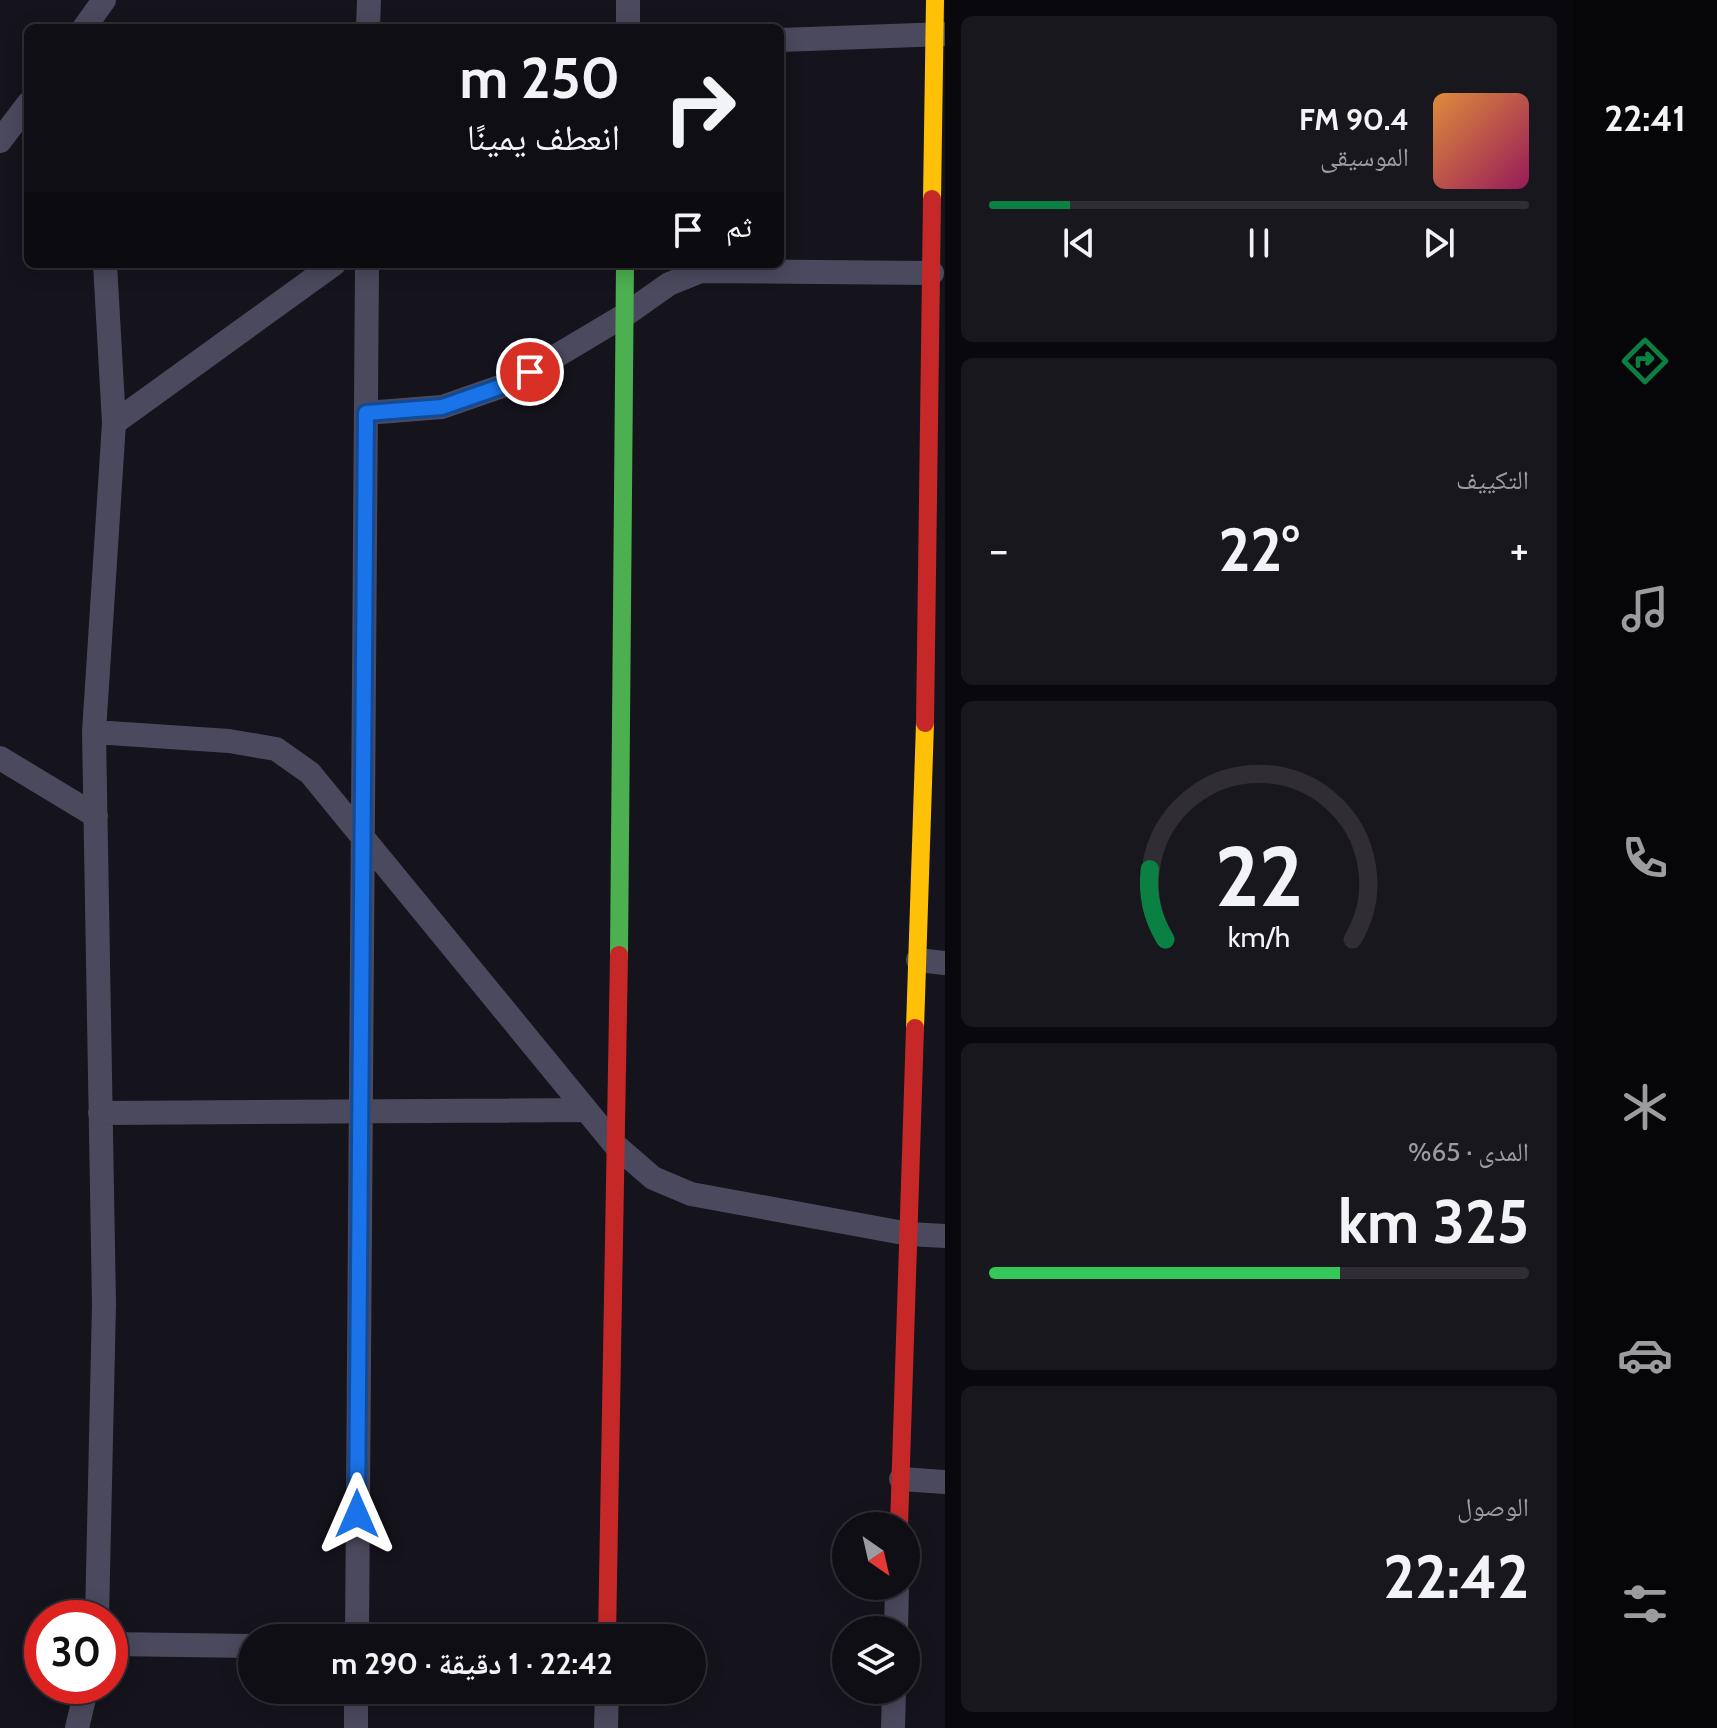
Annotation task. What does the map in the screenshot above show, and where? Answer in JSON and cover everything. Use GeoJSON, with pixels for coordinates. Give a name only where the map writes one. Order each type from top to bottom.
{"type":"FeatureCollection","features":[{"type":"Feature","properties":{"kind":"street"},"geometry":{"type":"LineString","coordinates":[[368,24],[369,0]]}},
{"type":"Feature","properties":{"kind":"street"},"geometry":{"type":"LineString","coordinates":[[628,0],[628,24]]}},
{"type":"Feature","properties":{"kind":"street"},"geometry":{"type":"LineString","coordinates":[[900,1512],[918,960],[936,680],[928,631],[932,273],[939,34],[935,0]]}},
{"type":"Feature","properties":{"kind":"street"},"geometry":{"type":"LineString","coordinates":[[784,40],[939,34]]}},
{"type":"Feature","properties":{"kind":"street"},"geometry":{"type":"LineString","coordinates":[[0,141],[24,109]]}},
{"type":"Feature","properties":{"kind":"street"},"geometry":{"type":"LineString","coordinates":[[97,1600],[104,1304],[94,732],[114,423],[105,268]]}},
{"type":"Feature","properties":{"kind":"street"},"geometry":{"type":"LineString","coordinates":[[114,423],[328,268]]}},
{"type":"Feature","properties":{"kind":"street"},"geometry":{"type":"LineString","coordinates":[[357,1624],[367,268]]}},
{"type":"Feature","properties":{"kind":"street"},"geometry":{"type":"LineString","coordinates":[[607,1624],[622,733],[625,268]]}},
{"type":"Feature","properties":{"kind":"street"},"geometry":{"type":"LineString","coordinates":[[366,413],[442,407],[511,383],[625,315],[669,284],[701,271],[932,273]]}},
{"type":"Feature","properties":{"kind":"street"},"geometry":{"type":"LineString","coordinates":[[928,631],[945,611]]}},
{"type":"Feature","properties":{"kind":"street"},"geometry":{"type":"LineString","coordinates":[[94,732],[229,741],[276,749],[310,773],[615,1145],[653,1178],[691,1194],[909,1234],[945,1236]]}},
{"type":"Feature","properties":{"kind":"street"},"geometry":{"type":"LineString","coordinates":[[0,758],[96,816]]}},
{"type":"Feature","properties":{"kind":"street"},"geometry":{"type":"LineString","coordinates":[[918,960],[945,963]]}},
{"type":"Feature","properties":{"kind":"street"},"geometry":{"type":"LineString","coordinates":[[100,1113],[586,1110]]}},
{"type":"Feature","properties":{"kind":"street"},"geometry":{"type":"LineString","coordinates":[[901,1479],[945,1482]]}},
{"type":"Feature","properties":{"kind":"street"},"geometry":{"type":"LineString","coordinates":[[128,1644],[238,1646]]}},
{"type":"Feature","properties":{"kind":"street"},"geometry":{"type":"LineString","coordinates":[[77,1728],[83,1704]]}},
{"type":"Feature","properties":{"kind":"street"},"geometry":{"type":"LineString","coordinates":[[356,1704],[356,1728]]}},
{"type":"Feature","properties":{"kind":"street"},"geometry":{"type":"LineString","coordinates":[[606,1728],[607,1704]]}},
{"type":"Feature","properties":{"kind":"street"},"geometry":{"type":"LineString","coordinates":[[893,1728],[894,1704]]}},
{"type":"Feature","properties":{"kind":"traffic: fast"},"geometry":{"type":"LineString","coordinates":[[619,955],[625,268]]}},
{"type":"Feature","properties":{"kind":"traffic: slow"},"geometry":{"type":"LineString","coordinates":[[932,199],[935,0]]}},
{"type":"Feature","properties":{"kind":"traffic: slow"},"geometry":{"type":"LineString","coordinates":[[915,1028],[925,723]]}},
{"type":"Feature","properties":{"kind":"traffic: jam"},"geometry":{"type":"LineString","coordinates":[[925,723],[932,199]]}},
{"type":"Feature","properties":{"kind":"traffic: jam"},"geometry":{"type":"LineString","coordinates":[[607,1624],[619,955]]}},
{"type":"Feature","properties":{"kind":"traffic: jam"},"geometry":{"type":"LineString","coordinates":[[899,1512],[915,1028]]}},
{"type":"Feature","properties":{"kind":"route"},"geometry":{"type":"LineString","coordinates":[[357,1514],[366,413],[442,407],[511,383],[530,372]]}}]}
